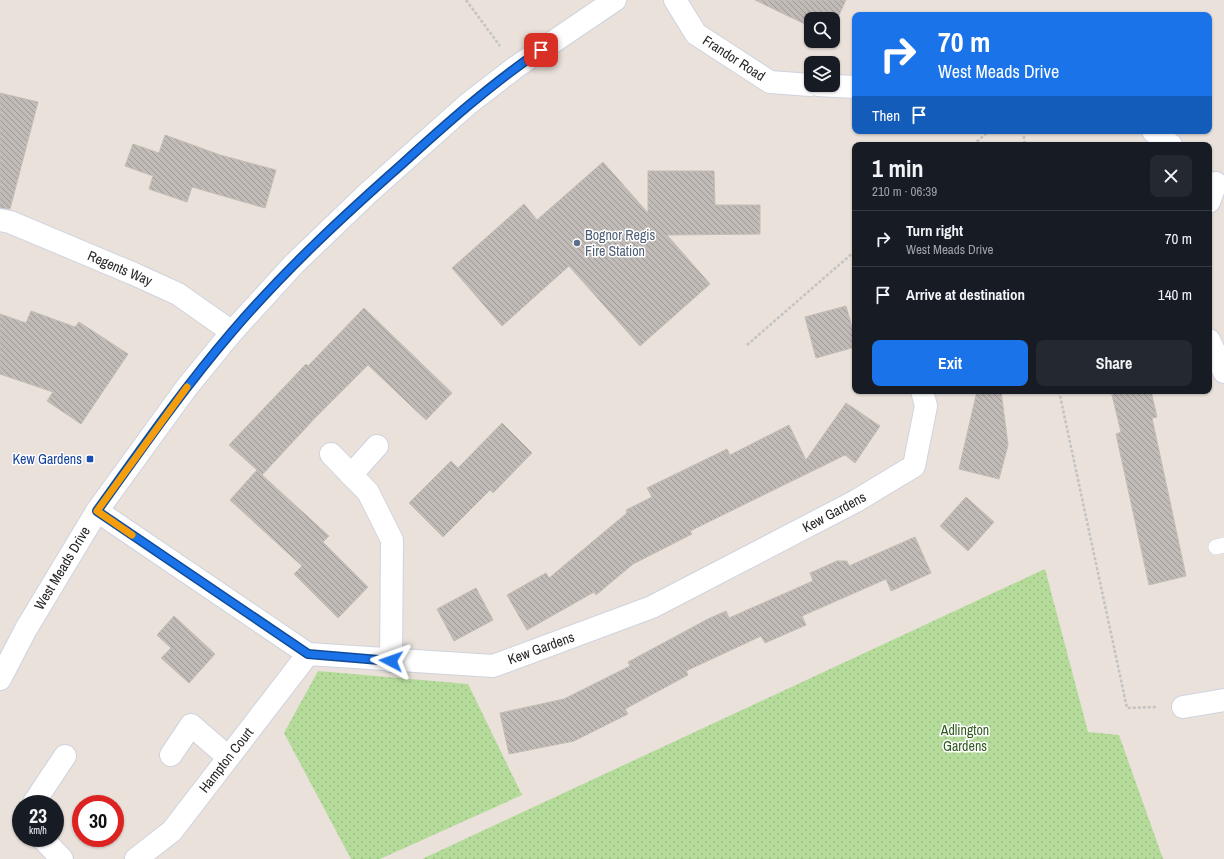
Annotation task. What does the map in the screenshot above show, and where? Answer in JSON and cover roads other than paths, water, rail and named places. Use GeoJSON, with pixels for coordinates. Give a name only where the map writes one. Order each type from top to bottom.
{"type":"FeatureCollection","features":[{"type":"Feature","properties":{"kind":"street","name":"West Meads Drive"},"geometry":{"type":"LineString","coordinates":[[0,680],[26,629],[97,511],[187,387],[232,332],[294,264],[368,194],[468,104],[516,67],[615,0]]}},
{"type":"Feature","properties":{"kind":"street","name":"Frandor Road"},"geometry":{"type":"LineString","coordinates":[[675,0],[696,34],[770,82],[804,84]]}},
{"type":"Feature","properties":{"kind":"street"},"geometry":{"type":"LineString","coordinates":[[840,86],[852,87]]}},
{"type":"Feature","properties":{"kind":"street"},"geometry":{"type":"LineString","coordinates":[[1157,134],[1167,142]]}},
{"type":"Feature","properties":{"kind":"street","name":"Regents Way"},"geometry":{"type":"LineString","coordinates":[[0,220],[10,222],[178,294],[232,332]]}},
{"type":"Feature","properties":{"kind":"street"},"geometry":{"type":"LineString","coordinates":[[1212,346],[1224,372]]}},
{"type":"Feature","properties":{"kind":"street","name":"Kew Gardens"},"geometry":{"type":"LineString","coordinates":[[97,511],[308,654],[391,661],[493,666],[652,607],[856,501],[914,466],[926,406],[923,394]]}},
{"type":"Feature","properties":{"kind":"street"},"geometry":{"type":"LineString","coordinates":[[351,475],[377,446]]}},
{"type":"Feature","properties":{"kind":"street"},"geometry":{"type":"LineString","coordinates":[[331,454],[368,492],[392,540],[391,661]]}},
{"type":"Feature","properties":{"kind":"street","name":"Hampton Court"},"geometry":{"type":"LineString","coordinates":[[136,859],[172,831],[308,654]]}},
{"type":"Feature","properties":{"kind":"street"},"geometry":{"type":"LineString","coordinates":[[1183,707],[1224,700]]}},
{"type":"Feature","properties":{"kind":"street"},"geometry":{"type":"LineString","coordinates":[[171,755],[191,725],[228,757]]}},
{"type":"Feature","properties":{"kind":"street"},"geometry":{"type":"LineString","coordinates":[[39,795],[65,756]]}},
{"type":"Feature","properties":{"kind":"street"},"geometry":{"type":"LineString","coordinates":[[51,847],[62,859]]}},
{"type":"Feature","properties":{"kind":"place","name":"Bognor Regis Fire Station"},"geometry":{"type":"Point","coordinates":[577,243]}},
{"type":"Feature","properties":{"kind":"place","name":"Kew Gardens"},"geometry":{"type":"Point","coordinates":[90,459]}},
{"type":"Feature","properties":{"kind":"park label","name":"Adlington Gardens"},"geometry":{"type":"Point","coordinates":[965,738]}}]}
